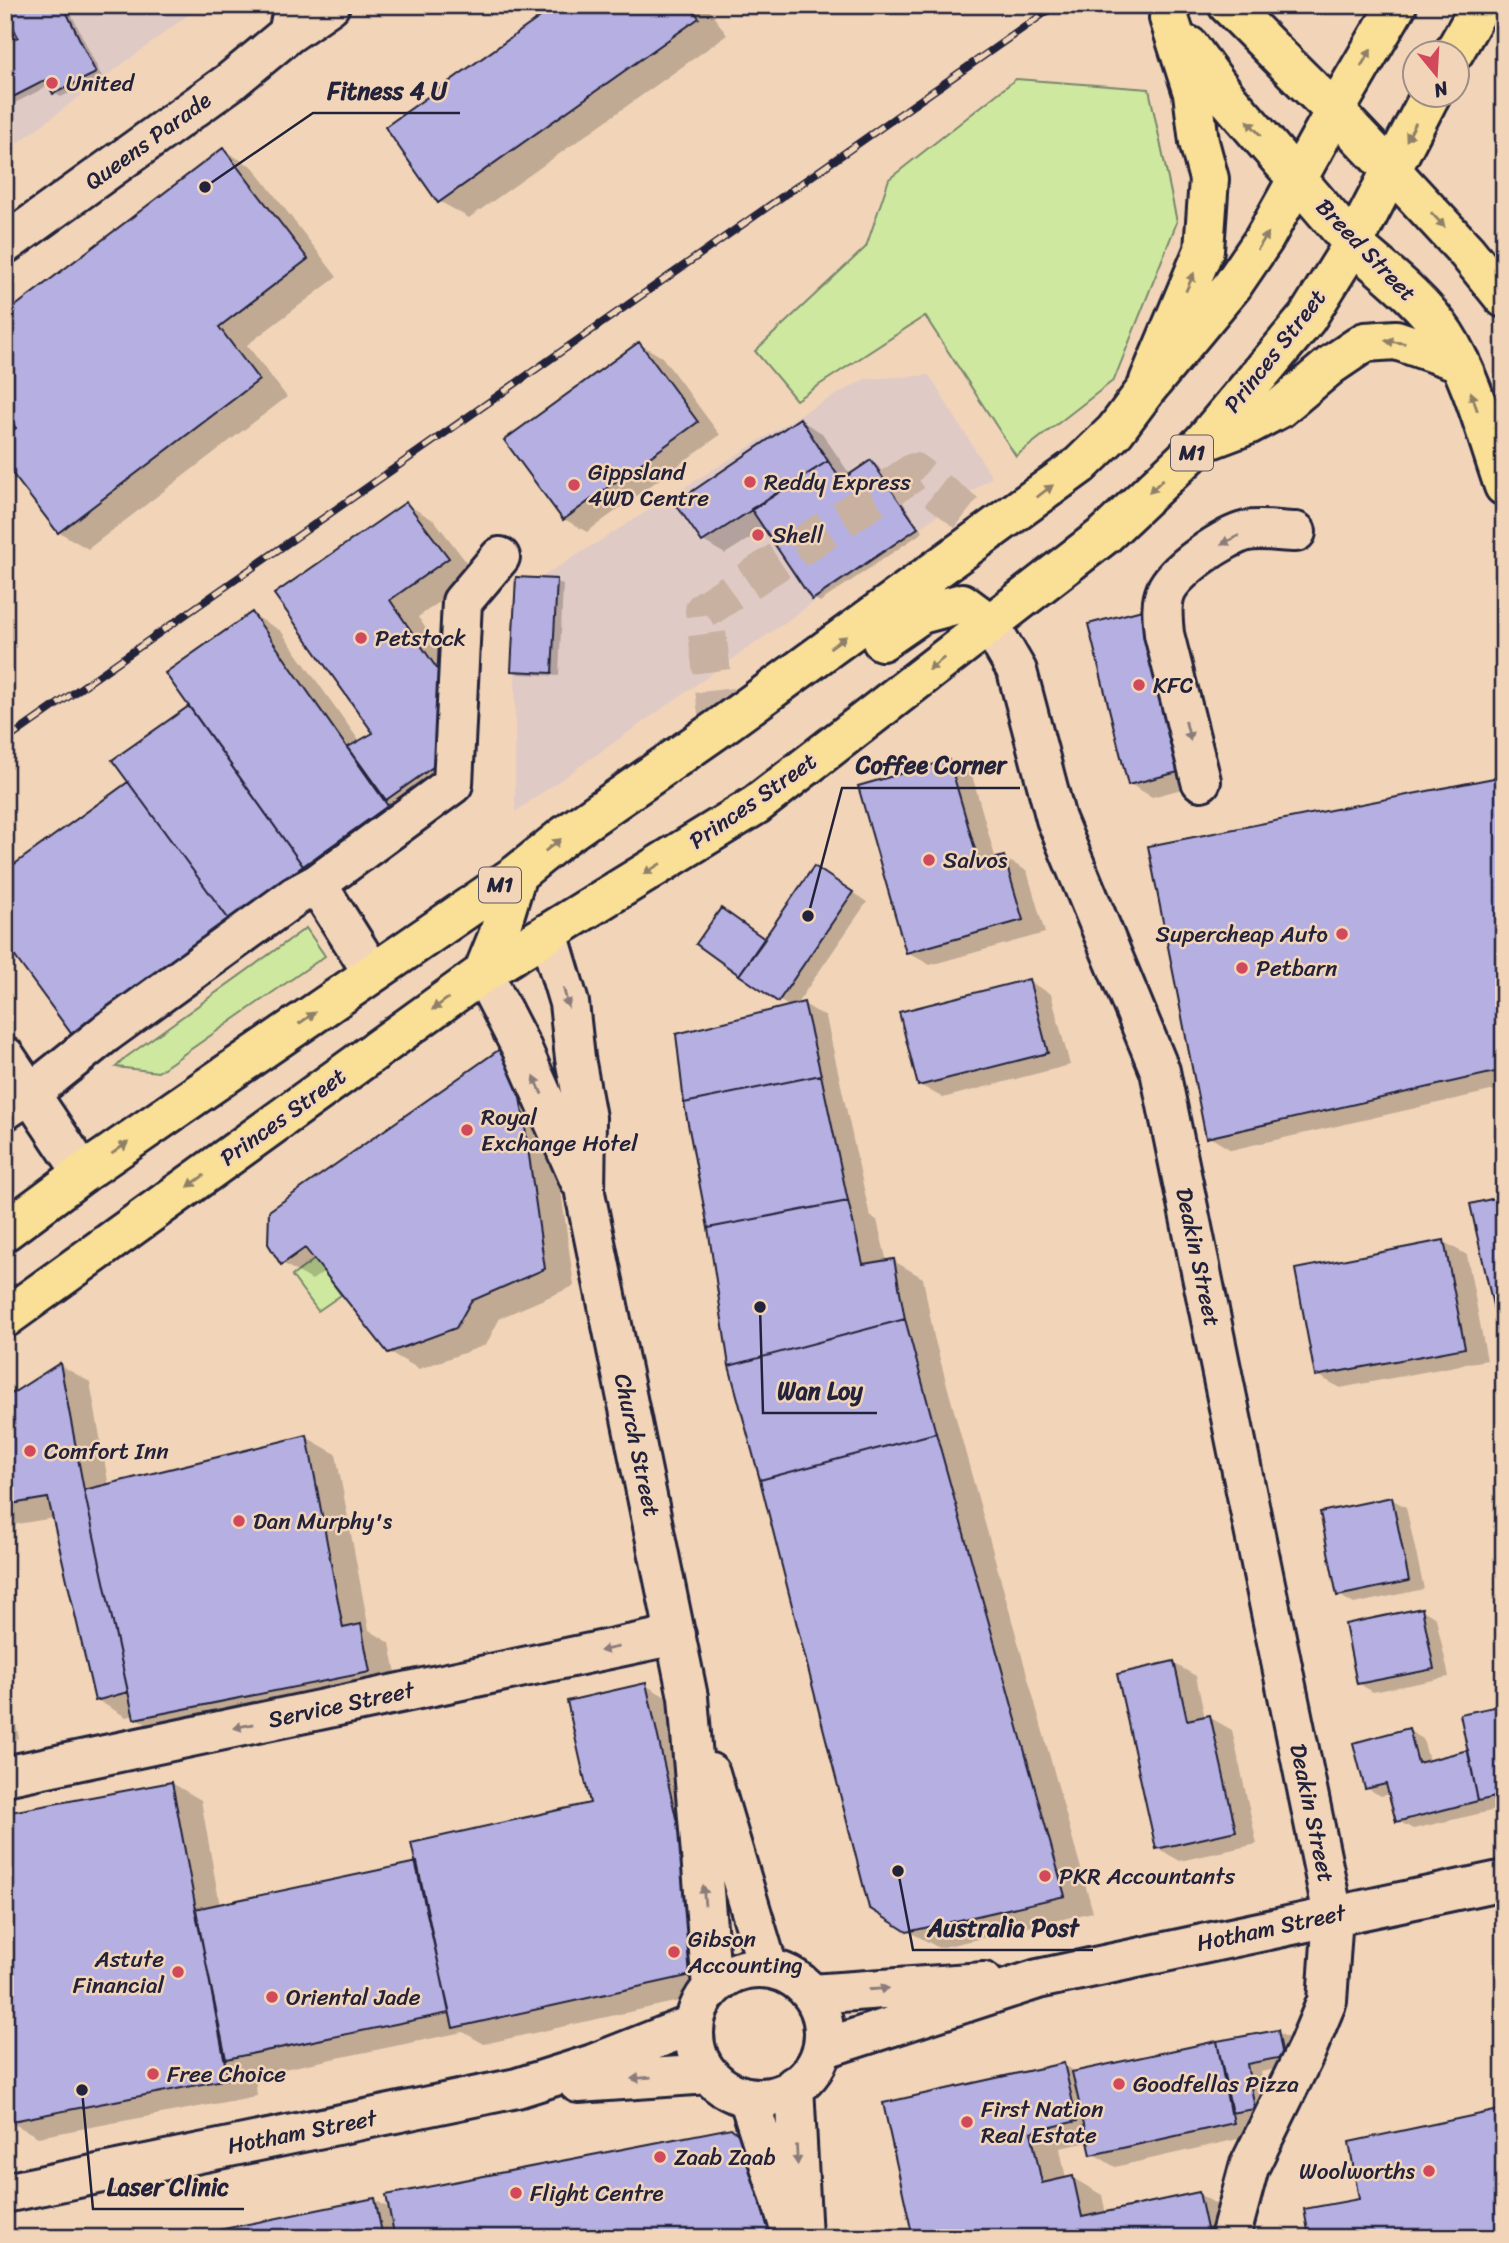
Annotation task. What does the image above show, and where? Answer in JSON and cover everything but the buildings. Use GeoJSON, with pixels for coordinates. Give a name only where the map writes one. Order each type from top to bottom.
{"type":"FeatureCollection","features":[{"type":"Feature","properties":{"kind":"main road"},"geometry":{"type":"LineString","coordinates":[[1228,5],[1391,170],[1467,252],[1504,298]]}},
{"type":"Feature","properties":{"kind":"main road","name":"M1"},"geometry":{"type":"LineString","coordinates":[[5,1231],[83,1173],[517,874],[564,836],[798,671],[1080,465],[1115,431],[1232,286],[1264,239],[1397,5]]}},
{"type":"Feature","properties":{"kind":"main road"},"geometry":{"type":"LineString","coordinates":[[1462,38],[1481,5]]}},
{"type":"Feature","properties":{"kind":"main road"},"geometry":{"type":"LineString","coordinates":[[1145,391],[1204,250],[1209,179],[1199,142],[1193,93],[1164,12]]}},
{"type":"Feature","properties":{"kind":"main road","name":"Breed Street"},"geometry":{"type":"LineString","coordinates":[[1164,12],[1228,99],[1353,244],[1403,287],[1444,334],[1460,362],[1504,486]]}},
{"type":"Feature","properties":{"kind":"main road","name":"Princes Street"},"geometry":{"type":"LineString","coordinates":[[5,1318],[483,973],[756,804],[989,622],[1107,534],[1203,442],[1307,318],[1353,244],[1424,108]]}},
{"type":"Feature","properties":{"kind":"main road"},"geometry":{"type":"LineString","coordinates":[[1203,442],[1248,425],[1280,408],[1365,342],[1395,340],[1460,362]]}},
{"type":"Feature","properties":{"kind":"main road"},"geometry":{"type":"LineString","coordinates":[[631,789],[724,753],[921,614],[962,603],[989,622]]}},
{"type":"Feature","properties":{"kind":"main road"},"geometry":{"type":"LineString","coordinates":[[517,874],[539,906],[548,933]]}},
{"type":"Feature","properties":{"kind":"main road"},"geometry":{"type":"LineString","coordinates":[[483,973],[498,936],[517,874]]}},
{"type":"Feature","properties":{"kind":"street","name":"Queens Parade"},"geometry":{"type":"LineString","coordinates":[[5,244],[230,82],[291,20],[330,5]]}},
{"type":"Feature","properties":{"kind":"street"},"geometry":{"type":"LineString","coordinates":[[1201,781],[1164,634],[1164,594],[1172,579],[1225,540],[1248,531],[1296,532]]}},
{"type":"Feature","properties":{"kind":"street"},"geometry":{"type":"LineString","coordinates":[[18,1101],[106,1033],[453,784],[461,602],[500,557]]}},
{"type":"Feature","properties":{"kind":"street","name":"Deakin Street"},"geometry":{"type":"LineString","coordinates":[[989,622],[1017,671],[1056,819],[1160,1071],[1333,1915],[1327,2000],[1306,2051],[1249,2167],[1230,2238]]}},
{"type":"Feature","properties":{"kind":"street"},"geometry":{"type":"LineString","coordinates":[[317,884],[372,972]]}},
{"type":"Feature","properties":{"kind":"street","name":"Church Street"},"geometry":{"type":"LineString","coordinates":[[548,933],[569,1003],[575,1058],[586,1118],[586,1193],[688,1697],[768,1968]]}},
{"type":"Feature","properties":{"kind":"street","name":"Church Street"},"geometry":{"type":"LineString","coordinates":[[483,973],[522,1049],[586,1193]]}},
{"type":"Feature","properties":{"kind":"street"},"geometry":{"type":"LineString","coordinates":[[5,1056],[18,1101],[83,1173]]}},
{"type":"Feature","properties":{"kind":"street","name":"Service Street"},"geometry":{"type":"LineString","coordinates":[[5,1776],[676,1635]]}},
{"type":"Feature","properties":{"kind":"street","name":"Church Street"},"geometry":{"type":"LineString","coordinates":[[688,1697],[712,1988]]}},
{"type":"Feature","properties":{"kind":"street","name":"Hotham Street"},"geometry":{"type":"LineString","coordinates":[[822,2049],[1038,1979],[1504,1880]]}},
{"type":"Feature","properties":{"kind":"street"},"geometry":{"type":"LineString","coordinates":[[768,1968],[789,1975],[806,1988],[819,2006],[824,2027],[822,2049],[815,2067],[802,2081],[786,2092],[768,2097],[748,2097],[730,2091],[709,2074],[701,2063],[695,2044],[694,2024],[700,2004],[712,1988],[728,1975],[747,1969],[768,1968]]}},
{"type":"Feature","properties":{"kind":"street","name":"Hotham Street"},"geometry":{"type":"LineString","coordinates":[[811,1994],[1038,1979]]}},
{"type":"Feature","properties":{"kind":"street","name":"Hotham Street"},"geometry":{"type":"LineString","coordinates":[[5,2193],[517,2088],[593,2064],[694,2024]]}},
{"type":"Feature","properties":{"kind":"street","name":"Hotham Street"},"geometry":{"type":"LineString","coordinates":[[517,2088],[709,2074]]}},
{"type":"Feature","properties":{"kind":"street"},"geometry":{"type":"LineString","coordinates":[[794,2086],[802,2238]]}},
{"type":"Feature","properties":{"kind":"street"},"geometry":{"type":"LineString","coordinates":[[748,2097],[792,2238]]}},
{"type":"Feature","properties":{"kind":"shaded area","name":"United"},"geometry":{"type":"Polygon","coordinates":[[[5,5],[189,5],[192,12],[5,153],[5,5]]]}},
{"type":"Feature","properties":{"kind":"shaded area","name":"Shell"},"geometry":{"type":"Polygon","coordinates":[[[929,375],[992,477],[515,812],[515,594],[806,411],[865,379],[929,375]]]}},
{"type":"Feature","properties":{"kind":"green space"},"geometry":{"type":"Polygon","coordinates":[[[1016,79],[1149,89],[1177,222],[1114,380],[1016,456],[925,316],[796,400],[755,351],[866,247],[889,179],[1016,79]]]}},
{"type":"Feature","properties":{"kind":"green space"},"geometry":{"type":"Polygon","coordinates":[[[306,928],[325,956],[158,1072],[116,1067],[125,1058],[306,928]]]}},
{"type":"Feature","properties":{"kind":"green space"},"geometry":{"type":"Polygon","coordinates":[[[315,1259],[341,1295],[318,1311],[292,1276],[315,1259]]]}},
{"type":"Feature","properties":{"kind":"tunnel"},"geometry":{"type":"LineString","coordinates":[[719,728],[704,610],[914,472],[991,532]]}},
{"type":"Feature","properties":{"kind":"railway"},"geometry":{"type":"LineString","coordinates":[[5,741],[1056,5]]}},
{"type":"Feature","properties":{"kind":"place","name":"United"},"geometry":{"type":"Point","coordinates":[52,83]}},
{"type":"Feature","properties":{"kind":"place","name":"Fitness 4 U"},"geometry":{"type":"Point","coordinates":[205,187]}},
{"type":"Feature","properties":{"kind":"place","name":"Reddy Express"},"geometry":{"type":"Point","coordinates":[750,482]}},
{"type":"Feature","properties":{"kind":"place","name":"Gippsland 4WD Centre"},"geometry":{"type":"Point","coordinates":[574,485]}},
{"type":"Feature","properties":{"kind":"place","name":"Shell"},"geometry":{"type":"Point","coordinates":[758,535]}},
{"type":"Feature","properties":{"kind":"place","name":"Petstock"},"geometry":{"type":"Point","coordinates":[361,638]}},
{"type":"Feature","properties":{"kind":"place","name":"KFC"},"geometry":{"type":"Point","coordinates":[1139,685]}},
{"type":"Feature","properties":{"kind":"place","name":"Salvos"},"geometry":{"type":"Point","coordinates":[929,860]}},
{"type":"Feature","properties":{"kind":"place","name":"Coffee Corner"},"geometry":{"type":"Point","coordinates":[808,916]}},
{"type":"Feature","properties":{"kind":"place","name":"Supercheap Auto"},"geometry":{"type":"Point","coordinates":[1342,934]}},
{"type":"Feature","properties":{"kind":"place","name":"Petbarn"},"geometry":{"type":"Point","coordinates":[1242,968]}},
{"type":"Feature","properties":{"kind":"place","name":"Royal Exchange Hotel"},"geometry":{"type":"Point","coordinates":[467,1130]}},
{"type":"Feature","properties":{"kind":"place","name":"Wan Loy"},"geometry":{"type":"Point","coordinates":[760,1307]}},
{"type":"Feature","properties":{"kind":"place","name":"Comfort Inn"},"geometry":{"type":"Point","coordinates":[30,1451]}},
{"type":"Feature","properties":{"kind":"place","name":"Dan Murphy's"},"geometry":{"type":"Point","coordinates":[239,1521]}},
{"type":"Feature","properties":{"kind":"place","name":"Australia Post"},"geometry":{"type":"Point","coordinates":[898,1871]}},
{"type":"Feature","properties":{"kind":"place","name":"PKR Accountants"},"geometry":{"type":"Point","coordinates":[1045,1876]}},
{"type":"Feature","properties":{"kind":"place","name":"Gibson Accounting"},"geometry":{"type":"Point","coordinates":[674,1952]}},
{"type":"Feature","properties":{"kind":"place","name":"Astute Financial"},"geometry":{"type":"Point","coordinates":[178,1972]}},
{"type":"Feature","properties":{"kind":"place","name":"Oriental Jade"},"geometry":{"type":"Point","coordinates":[272,1997]}},
{"type":"Feature","properties":{"kind":"place","name":"Free Choice"},"geometry":{"type":"Point","coordinates":[153,2074]}},
{"type":"Feature","properties":{"kind":"place","name":"Goodfellas Pizza"},"geometry":{"type":"Point","coordinates":[1119,2084]}},
{"type":"Feature","properties":{"kind":"place","name":"Laser Clinic"},"geometry":{"type":"Point","coordinates":[82,2090]}},
{"type":"Feature","properties":{"kind":"place","name":"First Nation Real Estate"},"geometry":{"type":"Point","coordinates":[967,2122]}},
{"type":"Feature","properties":{"kind":"place","name":"Zaab Zaab"},"geometry":{"type":"Point","coordinates":[660,2157]}},
{"type":"Feature","properties":{"kind":"place","name":"Woolworths"},"geometry":{"type":"Point","coordinates":[1429,2171]}},
{"type":"Feature","properties":{"kind":"place","name":"Flight Centre"},"geometry":{"type":"Point","coordinates":[516,2193]}}]}
